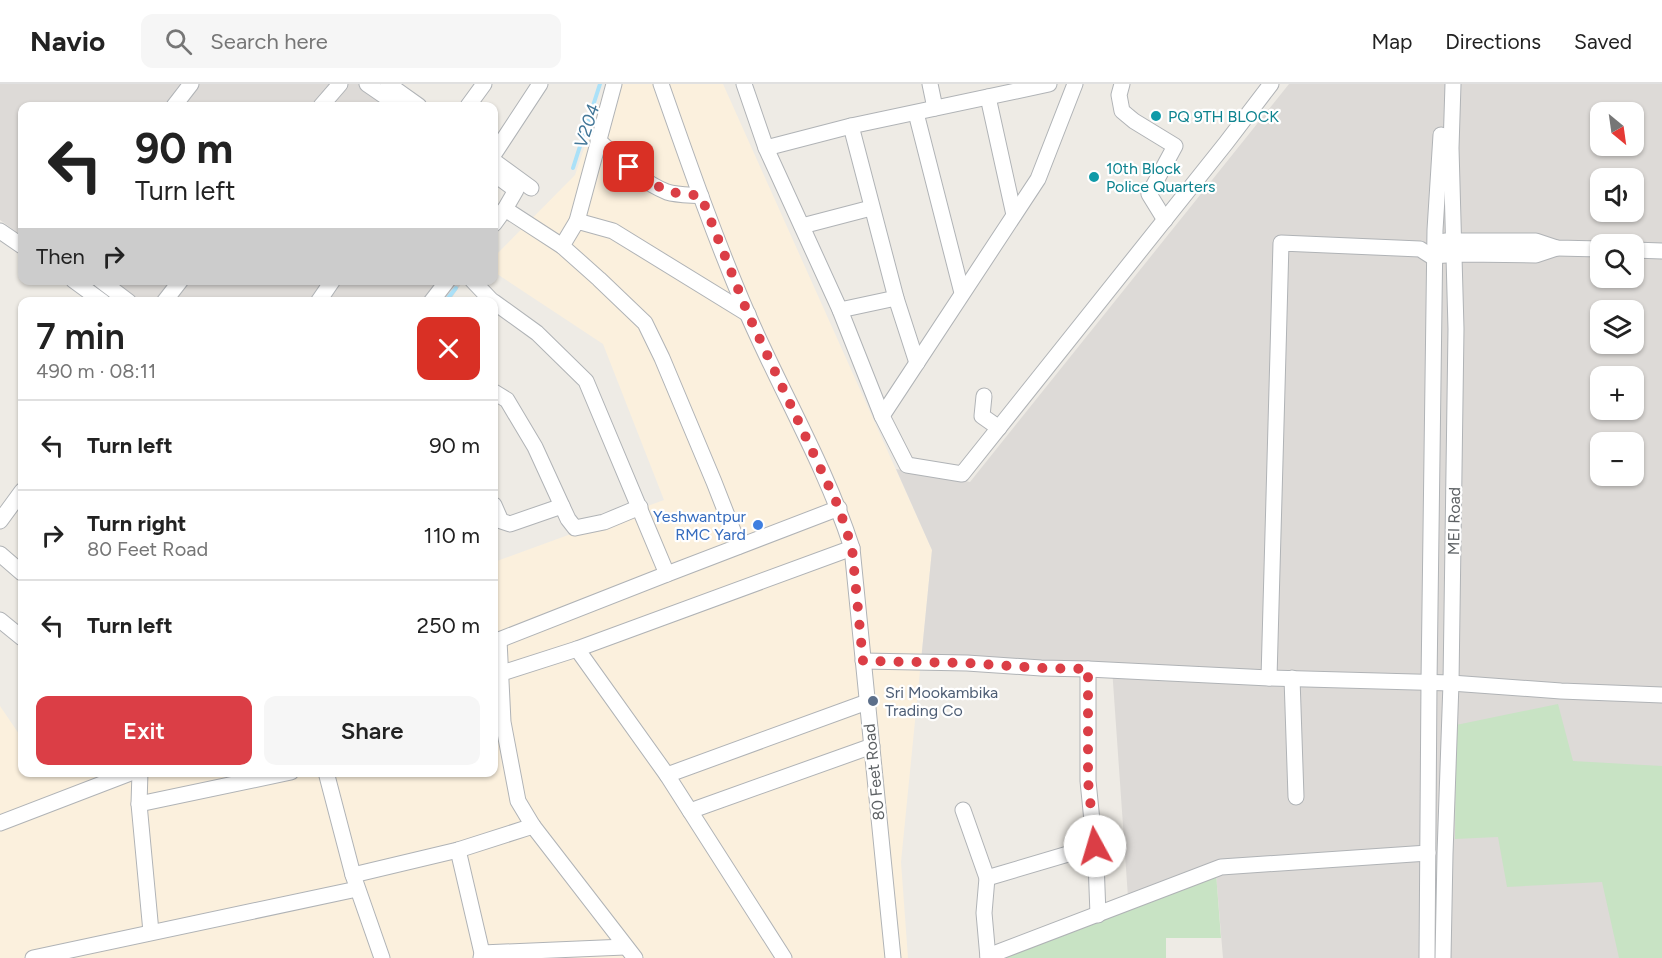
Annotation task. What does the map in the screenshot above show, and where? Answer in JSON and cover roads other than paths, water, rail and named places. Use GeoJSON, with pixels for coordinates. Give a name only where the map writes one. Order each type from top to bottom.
{"type":"FeatureCollection","features":[{"type":"Feature","properties":{"kind":"street"},"geometry":{"type":"LineString","coordinates":[[177,102],[191,84]]}},
{"type":"Feature","properties":{"kind":"street"},"geometry":{"type":"LineString","coordinates":[[324,102],[340,84]]}},
{"type":"Feature","properties":{"kind":"street"},"geometry":{"type":"LineString","coordinates":[[367,84],[393,102]]}},
{"type":"Feature","properties":{"kind":"street"},"geometry":{"type":"LineString","coordinates":[[471,102],[484,84]]}},
{"type":"Feature","properties":{"kind":"street"},"geometry":{"type":"LineString","coordinates":[[498,148],[540,84]]}},
{"type":"Feature","properties":{"kind":"street"},"geometry":{"type":"LineString","coordinates":[[562,246],[577,221],[614,84]]}},
{"type":"Feature","properties":{"kind":"street","name":"80 Feet Road"},"geometry":{"type":"LineString","coordinates":[[661,84],[701,196],[748,314],[839,508],[852,548],[893,958]]}},
{"type":"Feature","properties":{"kind":"street"},"geometry":{"type":"LineString","coordinates":[[744,84],[766,148],[840,310],[882,416],[907,465],[962,474],[1271,84]]}},
{"type":"Feature","properties":{"kind":"street"},"geometry":{"type":"LineString","coordinates":[[930,84],[935,108]]}},
{"type":"Feature","properties":{"kind":"street"},"geometry":{"type":"LineString","coordinates":[[766,148],[851,126],[1049,84]]}},
{"type":"Feature","properties":{"kind":"street"},"geometry":{"type":"LineString","coordinates":[[882,416],[1038,179],[1075,84]]}},
{"type":"Feature","properties":{"kind":"street"},"geometry":{"type":"LineString","coordinates":[[1122,84],[1119,95],[1122,111],[1175,146],[1149,195],[1165,220]]}},
{"type":"Feature","properties":{"kind":"street","name":"MEI Road"},"geometry":{"type":"LineString","coordinates":[[1427,958],[1435,249],[1443,84]]}},
{"type":"Feature","properties":{"kind":"street","name":"MEI Road"},"geometry":{"type":"LineString","coordinates":[[1443,958],[1451,683],[1456,329],[1451,148],[1453,84]]}},
{"type":"Feature","properties":{"kind":"street"},"geometry":{"type":"LineString","coordinates":[[394,86],[414,102]]}},
{"type":"Feature","properties":{"kind":"street"},"geometry":{"type":"LineString","coordinates":[[988,97],[1014,215]]}},
{"type":"Feature","properties":{"kind":"street"},"geometry":{"type":"LineString","coordinates":[[916,113],[962,293]]}},
{"type":"Feature","properties":{"kind":"street"},"geometry":{"type":"LineString","coordinates":[[851,126],[871,208],[916,363]]}},
{"type":"Feature","properties":{"kind":"street"},"geometry":{"type":"LineString","coordinates":[[598,140],[629,167],[658,187],[669,192],[701,196]]}},
{"type":"Feature","properties":{"kind":"street"},"geometry":{"type":"LineString","coordinates":[[498,164],[531,188]]}},
{"type":"Feature","properties":{"kind":"street"},"geometry":{"type":"LineString","coordinates":[[498,177],[516,189],[498,219]]}},
{"type":"Feature","properties":{"kind":"street"},"geometry":{"type":"LineString","coordinates":[[802,226],[871,208]]}},
{"type":"Feature","properties":{"kind":"street"},"geometry":{"type":"LineString","coordinates":[[505,209],[562,246],[645,323],[710,471],[739,546]]}},
{"type":"Feature","properties":{"kind":"street"},"geometry":{"type":"LineString","coordinates":[[577,221],[613,231],[748,314]]}},
{"type":"Feature","properties":{"kind":"street"},"geometry":{"type":"LineString","coordinates":[[0,231],[18,243]]}},
{"type":"Feature","properties":{"kind":"street"},"geometry":{"type":"LineString","coordinates":[[1269,678],[1281,243],[1420,249],[1430,243],[1435,249],[1536,241],[1557,248],[1590,249]]}},
{"type":"Feature","properties":{"kind":"street"},"geometry":{"type":"LineString","coordinates":[[1644,251],[1662,252]]}},
{"type":"Feature","properties":{"kind":"street"},"geometry":{"type":"LineString","coordinates":[[79,285],[96,297]]}},
{"type":"Feature","properties":{"kind":"street"},"geometry":{"type":"LineString","coordinates":[[107,285],[122,297]]}},
{"type":"Feature","properties":{"kind":"street"},"geometry":{"type":"LineString","coordinates":[[168,297],[177,285]]}},
{"type":"Feature","properties":{"kind":"street"},"geometry":{"type":"LineString","coordinates":[[435,297],[444,285]]}},
{"type":"Feature","properties":{"kind":"street"},"geometry":{"type":"LineString","coordinates":[[476,285],[487,297]]}},
{"type":"Feature","properties":{"kind":"street"},"geometry":{"type":"LineString","coordinates":[[840,310],[896,298]]}},
{"type":"Feature","properties":{"kind":"street"},"geometry":{"type":"LineString","coordinates":[[498,308],[537,333],[586,381],[667,574]]}},
{"type":"Feature","properties":{"kind":"street"},"geometry":{"type":"LineString","coordinates":[[498,394],[507,400],[535,447],[561,506],[575,528],[604,522],[640,507]]}},
{"type":"Feature","properties":{"kind":"street"},"geometry":{"type":"LineString","coordinates":[[984,396],[982,416],[999,428]]}},
{"type":"Feature","properties":{"kind":"street"},"geometry":{"type":"LineString","coordinates":[[0,521],[18,496]]}},
{"type":"Feature","properties":{"kind":"street"},"geometry":{"type":"LineString","coordinates":[[498,514],[501,521],[510,524],[561,506]]}},
{"type":"Feature","properties":{"kind":"street"},"geometry":{"type":"LineString","coordinates":[[498,640],[839,508]]}},
{"type":"Feature","properties":{"kind":"street"},"geometry":{"type":"LineString","coordinates":[[501,673],[577,649],[852,548]]}},
{"type":"Feature","properties":{"kind":"street"},"geometry":{"type":"LineString","coordinates":[[0,554],[18,570]]}},
{"type":"Feature","properties":{"kind":"street"},"geometry":{"type":"LineString","coordinates":[[0,620],[18,635]]}},
{"type":"Feature","properties":{"kind":"street"},"geometry":{"type":"LineString","coordinates":[[577,649],[667,775],[784,958]]}},
{"type":"Feature","properties":{"kind":"street"},"geometry":{"type":"LineString","coordinates":[[498,654],[501,673],[498,723],[518,801],[533,826],[630,953]]}},
{"type":"Feature","properties":{"kind":"street"},"geometry":{"type":"LineString","coordinates":[[863,661],[967,663],[1269,678],[1429,682],[1662,695]]}},
{"type":"Feature","properties":{"kind":"street"},"geometry":{"type":"LineString","coordinates":[[1088,669],[1088,781],[1095,846],[1098,915]]}},
{"type":"Feature","properties":{"kind":"street"},"geometry":{"type":"LineString","coordinates":[[1292,678],[1296,797]]}},
{"type":"Feature","properties":{"kind":"street"},"geometry":{"type":"LineString","coordinates":[[667,775],[867,702]]}},
{"type":"Feature","properties":{"kind":"street"},"geometry":{"type":"LineString","coordinates":[[690,810],[872,746]]}},
{"type":"Feature","properties":{"kind":"street"},"geometry":{"type":"LineString","coordinates":[[0,823],[120,777]]}},
{"type":"Feature","properties":{"kind":"street"},"geometry":{"type":"LineString","coordinates":[[140,777],[139,804],[151,932]]}},
{"type":"Feature","properties":{"kind":"street"},"geometry":{"type":"LineString","coordinates":[[139,804],[267,777]]}},
{"type":"Feature","properties":{"kind":"street"},"geometry":{"type":"LineString","coordinates":[[327,777],[355,882],[382,958]]}},
{"type":"Feature","properties":{"kind":"street"},"geometry":{"type":"LineString","coordinates":[[963,810],[987,878],[984,913],[988,957],[1221,867],[1428,854]]}},
{"type":"Feature","properties":{"kind":"street"},"geometry":{"type":"LineString","coordinates":[[33,958],[151,932],[355,882],[533,826]]}},
{"type":"Feature","properties":{"kind":"street"},"geometry":{"type":"LineString","coordinates":[[987,878],[1095,846]]}},
{"type":"Feature","properties":{"kind":"street"},"geometry":{"type":"LineString","coordinates":[[458,850],[482,955],[630,953]]}},
{"type":"Feature","properties":{"kind":"waterway","name":"V204"},"geometry":{"type":"LineString","coordinates":[[573,168],[600,84]]}},
{"type":"Feature","properties":{"kind":"waterway","name":"V204"},"geometry":{"type":"LineString","coordinates":[[449,297],[456,288]]}},
{"type":"Feature","properties":{"kind":"place","name":"PQ 9TH BLOCK"},"geometry":{"type":"Point","coordinates":[1156,116]}},
{"type":"Feature","properties":{"kind":"place","name":"10th Block Police Quarters"},"geometry":{"type":"Point","coordinates":[1094,177]}},
{"type":"Feature","properties":{"kind":"place","name":"Yeshwantpur RMC Yard"},"geometry":{"type":"Point","coordinates":[758,525]}},
{"type":"Feature","properties":{"kind":"place","name":"Sri Mookambika Trading Co"},"geometry":{"type":"Point","coordinates":[873,701]}}]}
